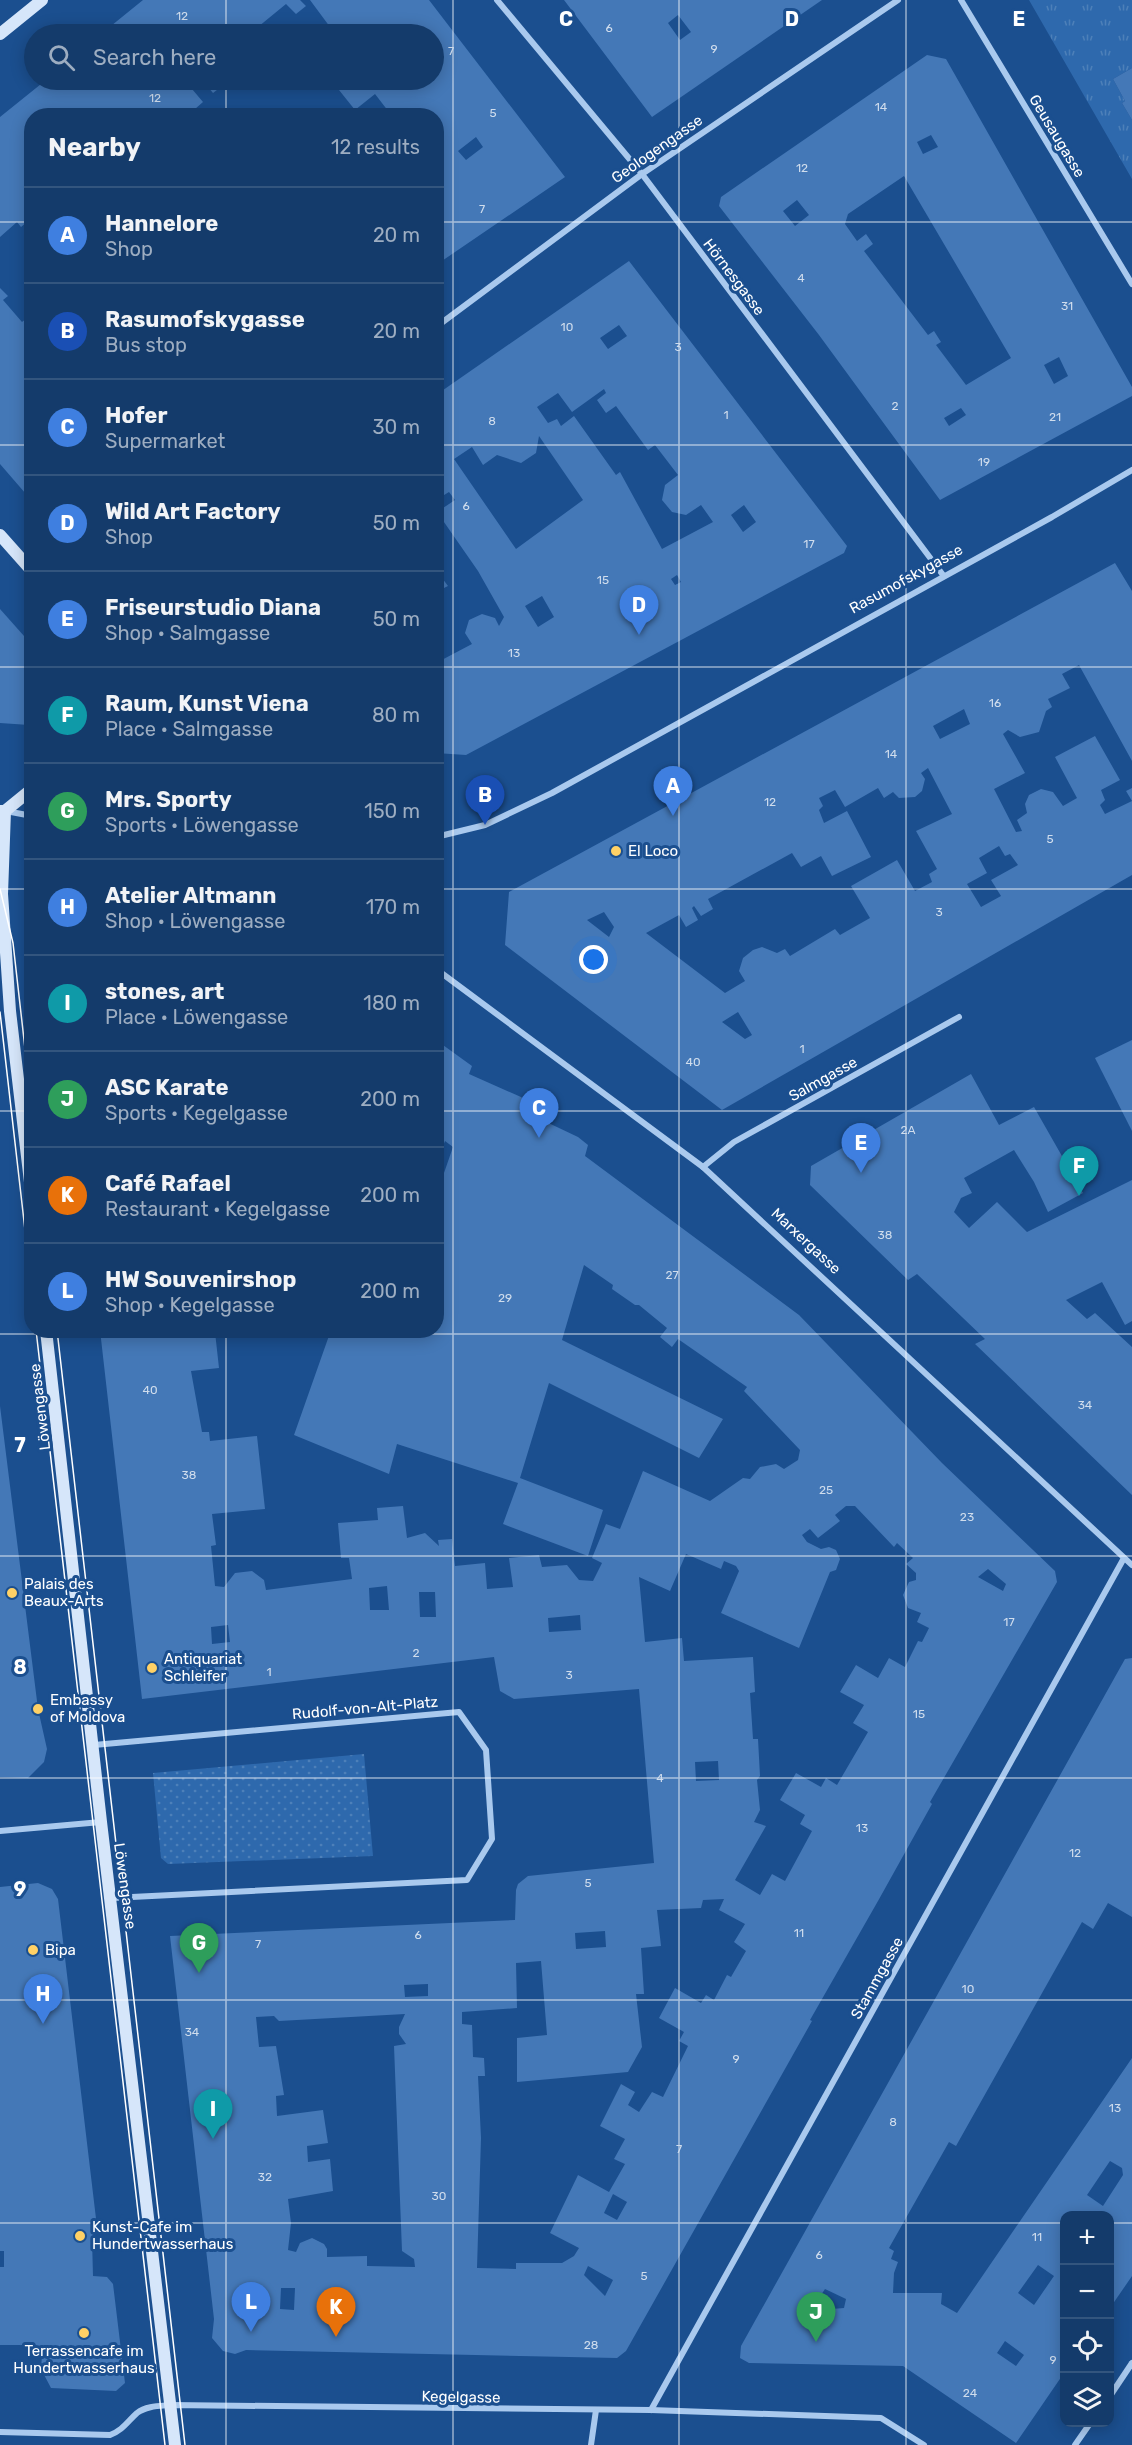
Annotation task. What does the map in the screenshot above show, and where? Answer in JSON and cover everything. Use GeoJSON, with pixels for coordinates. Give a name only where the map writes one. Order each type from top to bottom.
{"type":"FeatureCollection","features":[{"type":"Feature","properties":{"kind":"street"},"geometry":{"type":"LineString","coordinates":[[0,34],[42,0]]}},
{"type":"Feature","properties":{"kind":"street","name":"Hörnesgasse"},"geometry":{"type":"LineString","coordinates":[[497,0],[642,174],[942,575]]}},
{"type":"Feature","properties":{"kind":"street","name":"Geologengasse"},"geometry":{"type":"LineString","coordinates":[[444,321],[642,174],[898,0]]}},
{"type":"Feature","properties":{"kind":"street","name":"Geusaugasse"},"geometry":{"type":"LineString","coordinates":[[961,0],[1132,284]]}},
{"type":"Feature","properties":{"kind":"street","name":"Rasumofskygasse"},"geometry":{"type":"LineString","coordinates":[[444,835],[485,825],[552,793],[942,575],[1052,517],[1132,470]]}},
{"type":"Feature","properties":{"kind":"street"},"geometry":{"type":"LineString","coordinates":[[0,535],[24,562]]}},
{"type":"Feature","properties":{"kind":"street"},"geometry":{"type":"LineString","coordinates":[[2,810],[24,795]]}},
{"type":"Feature","properties":{"kind":"street"},"geometry":{"type":"LineString","coordinates":[[2,810],[24,814]]}},
{"type":"Feature","properties":{"kind":"street"},"geometry":{"type":"LineString","coordinates":[[2,810],[2,894],[10,1011],[24,1131]]}},
{"type":"Feature","properties":{"kind":"street","name":"Marxergasse"},"geometry":{"type":"LineString","coordinates":[[444,975],[703,1167],[1132,1565]]}},
{"type":"Feature","properties":{"kind":"street","name":"Salmgasse"},"geometry":{"type":"LineString","coordinates":[[703,1167],[734,1142],[959,1017]]}},
{"type":"Feature","properties":{"kind":"street","name":"Löwengasse"},"geometry":{"type":"LineString","coordinates":[[47,1338],[101,1822],[112,1898],[175,2445]]}},
{"type":"Feature","properties":{"kind":"street","name":"Stammgasse"},"geometry":{"type":"LineString","coordinates":[[651,2410],[1124,1558]]}},
{"type":"Feature","properties":{"kind":"street","name":"Rudolf-von-Alt-Platz"},"geometry":{"type":"LineString","coordinates":[[94,1745],[459,1712],[486,1750],[492,1839],[467,1880],[112,1898]]}},
{"type":"Feature","properties":{"kind":"street"},"geometry":{"type":"LineString","coordinates":[[0,1831],[101,1822]]}},
{"type":"Feature","properties":{"kind":"street"},"geometry":{"type":"LineString","coordinates":[[1114,2390],[1132,2363]]}},
{"type":"Feature","properties":{"kind":"street","name":"Kegelgasse"},"geometry":{"type":"LineString","coordinates":[[0,2432],[110,2435],[122,2430],[137,2413],[147,2408],[170,2405],[651,2410],[881,2418],[924,2445]]}},
{"type":"Feature","properties":{"kind":"street"},"geometry":{"type":"LineString","coordinates":[[591,2445],[596,2410]]}},
{"type":"Feature","properties":{"kind":"street"},"geometry":{"type":"LineString","coordinates":[[1075,2445],[1088,2427]]}},
{"type":"Feature","properties":{"kind":"green space"},"geometry":{"type":"Polygon","coordinates":[[[1029,0],[1132,0],[1132,68],[1113,79],[1125,101],[1122,103],[1132,120],[1132,179],[1029,0]]]}},
{"type":"Feature","properties":{"kind":"green space"},"geometry":{"type":"Polygon","coordinates":[[[364,1754],[373,1856],[168,1864],[161,1858],[153,1773],[364,1754]]]}},
{"type":"Feature","properties":{"kind":"building"},"geometry":{"type":"Polygon","coordinates":[[[143,0],[300,0],[306,6],[296,14],[286,4],[262,24],[113,24],[143,0]]]}},
{"type":"Feature","properties":{"kind":"building"},"geometry":{"type":"Polygon","coordinates":[[[310,0],[429,0],[565,177],[444,260],[444,108],[386,108],[375,94],[358,108],[353,108],[339,90],[444,90],[444,24],[328,24],[310,0]],[[476,137],[458,151],[466,160],[483,147],[476,137]]]}},
{"type":"Feature","properties":{"kind":"building"},"geometry":{"type":"Polygon","coordinates":[[[564,0],[822,0],[652,117],[564,0]],[[678,15],[668,23],[680,40],[691,32],[678,15]]]}},
{"type":"Feature","properties":{"kind":"building"},"geometry":{"type":"Polygon","coordinates":[[[927,55],[946,59],[1132,387],[1132,396],[940,500],[819,335],[719,206],[721,197],[927,55]],[[931,135],[917,142],[923,154],[938,147],[931,135]],[[904,176],[848,214],[845,224],[857,241],[866,234],[873,244],[864,251],[928,335],[934,331],[941,342],[936,345],[966,385],[1011,358],[904,176]],[[797,200],[783,211],[795,226],[809,215],[797,200]],[[1059,357],[1044,365],[1054,384],[1068,376],[1059,357]],[[961,408],[944,418],[949,426],[966,415],[961,408]]]}},
{"type":"Feature","properties":{"kind":"building"},"geometry":{"type":"Polygon","coordinates":[[[1132,68],[1132,120],[1122,103],[1125,101],[1113,79],[1132,68]]]}},
{"type":"Feature","properties":{"kind":"building"},"geometry":{"type":"Polygon","coordinates":[[[34,90],[193,90],[203,102],[196,108],[24,108],[24,225],[21,227],[17,222],[0,237],[0,117],[34,90]]]}},
{"type":"Feature","properties":{"kind":"building"},"geometry":{"type":"Polygon","coordinates":[[[629,261],[847,546],[844,553],[466,755],[444,754],[444,659],[472,644],[465,633],[469,620],[482,614],[495,618],[499,626],[504,617],[478,571],[444,522],[444,507],[455,500],[449,492],[444,495],[444,389],[629,261]],[[619,325],[600,338],[608,349],[627,336],[619,325]],[[604,389],[572,412],[558,393],[537,407],[548,423],[557,419],[561,426],[574,416],[616,475],[620,472],[662,549],[713,522],[701,505],[686,515],[672,512],[662,500],[665,485],[678,475],[655,445],[648,450],[616,406],[606,413],[597,400],[606,393],[604,389]],[[539,436],[536,453],[521,463],[497,455],[483,465],[472,447],[454,459],[516,549],[583,500],[539,436]],[[744,505],[731,515],[743,532],[756,522],[744,505]],[[677,575],[671,579],[675,585],[681,582],[677,575]],[[542,596],[525,606],[538,627],[554,617],[542,596]]]}},
{"type":"Feature","properties":{"kind":"building"},"geometry":{"type":"Polygon","coordinates":[[[0,288],[8,296],[3,300],[22,322],[24,320],[24,492],[0,464],[0,288]]]}},
{"type":"Feature","properties":{"kind":"building"},"geometry":{"type":"Polygon","coordinates":[[[1115,563],[1132,591],[1132,761],[1079,665],[1062,674],[1070,688],[1048,699],[1052,707],[1046,711],[1039,732],[1020,737],[1008,730],[1003,734],[1025,773],[994,789],[1016,832],[1022,831],[1017,820],[1027,813],[1025,804],[1029,795],[1041,789],[1053,792],[1063,806],[1077,798],[1055,757],[1095,736],[1120,780],[1101,790],[1105,800],[1100,805],[1105,814],[1132,801],[1132,875],[722,1110],[505,945],[509,892],[1115,563]],[[964,709],[933,726],[940,739],[970,724],[964,709]],[[928,768],[921,773],[925,779],[922,791],[915,797],[899,798],[893,792],[884,798],[878,788],[845,807],[835,790],[819,798],[823,806],[819,810],[824,823],[847,811],[871,857],[832,876],[821,856],[801,867],[792,853],[708,899],[713,909],[701,916],[694,906],[692,908],[698,920],[686,927],[679,915],[646,933],[725,993],[745,981],[739,971],[743,958],[753,950],[762,947],[777,953],[785,949],[790,956],[835,929],[840,935],[870,918],[851,886],[897,860],[915,891],[932,882],[929,874],[937,869],[916,831],[952,814],[928,768]],[[999,846],[979,858],[987,873],[967,884],[981,907],[1001,896],[991,880],[1018,865],[1010,854],[1005,856],[999,846]],[[604,912],[587,920],[609,937],[614,927],[604,912]],[[738,1012],[722,1022],[745,1039],[752,1035],[738,1012]]]}},
{"type":"Feature","properties":{"kind":"building"},"geometry":{"type":"Polygon","coordinates":[[[0,609],[24,636],[24,725],[0,723],[0,609]]]}},
{"type":"Feature","properties":{"kind":"building"},"geometry":{"type":"Polygon","coordinates":[[[1132,788],[1132,801],[1126,791],[1132,788]]]}},
{"type":"Feature","properties":{"kind":"building"},"geometry":{"type":"Polygon","coordinates":[[[1132,1040],[1132,1131],[1095,1058],[1132,1040]]]}},
{"type":"Feature","properties":{"kind":"building"},"geometry":{"type":"Polygon","coordinates":[[[444,1046],[472,1066],[469,1074],[521,1097],[539,1111],[538,1118],[578,1137],[588,1145],[585,1156],[799,1315],[942,1463],[1055,1571],[1057,1582],[930,1802],[932,1804],[810,2020],[812,2021],[626,2351],[617,2358],[246,2350],[235,2354],[223,2351],[212,2338],[214,2319],[170,1936],[515,1920],[516,1890],[518,1884],[528,1876],[654,1863],[639,1689],[514,1699],[500,1691],[494,1657],[142,1699],[101,1338],[216,1338],[219,1368],[191,1371],[202,1432],[209,1432],[210,1441],[257,1436],[265,1509],[212,1514],[216,1545],[211,1546],[215,1586],[224,1587],[235,1573],[252,1571],[264,1580],[266,1590],[352,1579],[349,1558],[341,1558],[338,1523],[378,1520],[377,1508],[403,1506],[407,1538],[425,1533],[439,1546],[438,1540],[452,1539],[455,1566],[485,1563],[487,1589],[513,1587],[509,1558],[539,1555],[542,1567],[567,1565],[579,1580],[593,1581],[602,1563],[592,1558],[606,1524],[620,1529],[643,1471],[710,1501],[743,1478],[750,1479],[760,1467],[776,1464],[784,1469],[798,1460],[800,1450],[744,1391],[747,1387],[678,1339],[672,1347],[660,1337],[667,1328],[639,1305],[635,1305],[612,1289],[613,1285],[584,1265],[562,1340],[723,1419],[699,1458],[549,1383],[520,1478],[603,1510],[588,1556],[503,1524],[518,1483],[397,1444],[389,1474],[294,1435],[328,1338],[444,1338],[444,1173],[453,1147],[445,1141],[444,1144],[444,1046]],[[846,1506],[835,1515],[840,1521],[818,1538],[810,1529],[802,1535],[807,1542],[821,1549],[829,1547],[836,1550],[840,1559],[836,1570],[830,1572],[799,1648],[721,1613],[739,1571],[736,1566],[724,1561],[721,1569],[686,1554],[670,1591],[639,1577],[645,1642],[682,1638],[684,1661],[753,1657],[755,1692],[750,1693],[753,1739],[758,1739],[760,1776],[757,1780],[760,1810],[754,1822],[766,1826],[735,1880],[760,1895],[772,1874],[785,1881],[812,1831],[800,1824],[805,1815],[780,1800],[796,1773],[821,1787],[826,1778],[837,1785],[868,1732],[853,1723],[864,1705],[840,1692],[856,1665],[878,1678],[889,1658],[905,1667],[918,1641],[922,1642],[929,1628],[917,1622],[921,1613],[908,1608],[903,1595],[909,1582],[916,1580],[916,1573],[906,1564],[913,1558],[897,1543],[894,1547],[855,1506],[846,1506]],[[988,1569],[978,1577],[1003,1591],[1006,1584],[988,1569]],[[387,1586],[369,1588],[370,1610],[389,1610],[387,1586]],[[419,1592],[420,1617],[436,1617],[435,1592],[419,1592]],[[580,1615],[548,1618],[549,1632],[581,1630],[580,1615]],[[228,1625],[211,1627],[212,1644],[230,1642],[228,1625]],[[718,1761],[695,1762],[696,1781],[719,1780],[718,1761]],[[724,1899],[703,1900],[701,1908],[657,1910],[661,1946],[641,1948],[644,1994],[636,1994],[642,2047],[628,2072],[517,2082],[517,2038],[547,2035],[541,1961],[516,1963],[517,2008],[462,2012],[462,2024],[472,2025],[473,2057],[484,2058],[485,2076],[478,2076],[481,2138],[477,2268],[516,2269],[516,2263],[562,2263],[574,2256],[579,2248],[550,2233],[578,2175],[609,2192],[625,2164],[614,2159],[625,2139],[600,2126],[621,2084],[635,2092],[628,2105],[639,2112],[652,2092],[663,2097],[688,2046],[679,2041],[684,2032],[659,2018],[675,1988],[701,2003],[706,1995],[714,2000],[727,1975],[731,1977],[746,1951],[734,1942],[745,1924],[719,1910],[724,1899]],[[605,1931],[575,1933],[576,1949],[606,1947],[605,1931]],[[428,1984],[404,1985],[405,1997],[428,1996],[428,1984]],[[405,2014],[279,2021],[274,2016],[256,2017],[259,2047],[276,2046],[284,2095],[276,2096],[277,2116],[323,2110],[328,2143],[307,2146],[308,2162],[330,2159],[333,2191],[288,2199],[291,2223],[288,2250],[296,2252],[300,2243],[312,2238],[324,2244],[327,2257],[367,2256],[367,2266],[415,2267],[414,2259],[402,2251],[394,2046],[406,2044],[399,2034],[399,2027],[405,2014]],[[613,2194],[604,2213],[617,2220],[627,2202],[613,2194]],[[588,2266],[584,2275],[605,2296],[613,2280],[588,2266]],[[281,2288],[280,2309],[294,2310],[295,2288],[281,2288]]]}},
{"type":"Feature","properties":{"kind":"building"},"geometry":{"type":"Polygon","coordinates":[[[971,1074],[999,1125],[1034,1107],[1083,1193],[1048,1212],[1034,1182],[1014,1150],[964,1178],[972,1193],[961,1198],[954,1212],[969,1228],[997,1202],[1027,1232],[1132,1180],[1132,1321],[1125,1325],[1102,1282],[1066,1300],[1087,1319],[1095,1313],[1132,1347],[1132,1495],[975,1344],[985,1339],[917,1274],[908,1280],[810,1185],[811,1166],[971,1074]]]}},
{"type":"Feature","properties":{"kind":"building","name":"Palais des Beaux-Arts"},"geometry":{"type":"Polygon","coordinates":[[[0,1406],[38,1709],[47,1749],[44,1762],[28,1778],[0,1777],[0,1406]]]}},
{"type":"Feature","properties":{"kind":"building"},"geometry":{"type":"Polygon","coordinates":[[[1132,1658],[1132,1917],[1108,1903],[1093,1929],[1082,1922],[956,2146],[949,2142],[889,2248],[894,2251],[891,2259],[898,2262],[894,2273],[893,2293],[942,2293],[941,2304],[957,2313],[1132,2058],[1132,2276],[1114,2302],[1114,2211],[1060,2211],[1060,2379],[1016,2443],[903,2366],[749,2363],[740,2358],[741,2346],[1125,1659],[1132,1658]],[[1110,2161],[1087,2195],[1103,2206],[1123,2175],[1122,2168],[1110,2161]],[[1038,2265],[1018,2293],[1034,2305],[1054,2276],[1038,2265]],[[825,2289],[817,2301],[832,2309],[844,2308],[846,2299],[825,2289]],[[1005,2341],[997,2353],[1016,2366],[1024,2355],[1005,2341]]]}},
{"type":"Feature","properties":{"kind":"building"},"geometry":{"type":"Polygon","coordinates":[[[38,1883],[52,1889],[58,1899],[97,2227],[92,2239],[93,2276],[107,2277],[113,2284],[125,2383],[116,2391],[51,2388],[41,2369],[42,2355],[31,2355],[30,2345],[0,2345],[0,2267],[4,2267],[4,2251],[0,2251],[0,1887],[38,1883]]]}},
{"type":"Feature","properties":{"kind":"tram line"},"geometry":{"type":"LineString","coordinates":[[0,889],[13,943],[24,1040]]}},
{"type":"Feature","properties":{"kind":"tram line"},"geometry":{"type":"LineString","coordinates":[[0,1012],[24,1221]]}},
{"type":"Feature","properties":{"kind":"tram line"},"geometry":{"type":"LineString","coordinates":[[37,1338],[165,2445]]}},
{"type":"Feature","properties":{"kind":"tram line"},"geometry":{"type":"LineString","coordinates":[[58,1338],[185,2445]]}},
{"type":"Feature","properties":{"kind":"place","name":"Wild Art Factory"},"geometry":{"type":"Point","coordinates":[639,635]}},
{"type":"Feature","properties":{"kind":"place","name":"Hannelore"},"geometry":{"type":"Point","coordinates":[673,816]}},
{"type":"Feature","properties":{"kind":"place","name":"Rasumofskygasse"},"geometry":{"type":"Point","coordinates":[485,825]}},
{"type":"Feature","properties":{"kind":"place","name":"El Loco"},"geometry":{"type":"Point","coordinates":[616,851]}},
{"type":"Feature","properties":{"kind":"place","name":"Hofer"},"geometry":{"type":"Point","coordinates":[539,1138]}},
{"type":"Feature","properties":{"kind":"place","name":"Friseurstudio Diana"},"geometry":{"type":"Point","coordinates":[861,1173]}},
{"type":"Feature","properties":{"kind":"place","name":"Raum, Kunst Viena"},"geometry":{"type":"Point","coordinates":[1079,1196]}},
{"type":"Feature","properties":{"kind":"place","name":"Palais des Beaux-Arts"},"geometry":{"type":"Point","coordinates":[12,1593]}},
{"type":"Feature","properties":{"kind":"place","name":"Antiquariat Schleifer"},"geometry":{"type":"Point","coordinates":[152,1668]}},
{"type":"Feature","properties":{"kind":"place","name":"Embassy of Moldova"},"geometry":{"type":"Point","coordinates":[38,1709]}},
{"type":"Feature","properties":{"kind":"place","name":"Bipa"},"geometry":{"type":"Point","coordinates":[33,1950]}},
{"type":"Feature","properties":{"kind":"place","name":"Mrs. Sporty"},"geometry":{"type":"Point","coordinates":[199,1973]}},
{"type":"Feature","properties":{"kind":"place","name":"Atelier Altmann"},"geometry":{"type":"Point","coordinates":[43,2024]}},
{"type":"Feature","properties":{"kind":"place","name":"stones, art"},"geometry":{"type":"Point","coordinates":[213,2139]}},
{"type":"Feature","properties":{"kind":"place","name":"Kunst-Cafe im Hundertwasserhaus"},"geometry":{"type":"Point","coordinates":[80,2236]}},
{"type":"Feature","properties":{"kind":"place","name":"HW Souvenirshop"},"geometry":{"type":"Point","coordinates":[251,2332]}},
{"type":"Feature","properties":{"kind":"place","name":"Terrassencafe im Hundertwasserhaus"},"geometry":{"type":"Point","coordinates":[84,2333]}},
{"type":"Feature","properties":{"kind":"place","name":"Café Rafael"},"geometry":{"type":"Point","coordinates":[336,2337]}},
{"type":"Feature","properties":{"kind":"place","name":"ASC Karate"},"geometry":{"type":"Point","coordinates":[816,2342]}}]}
